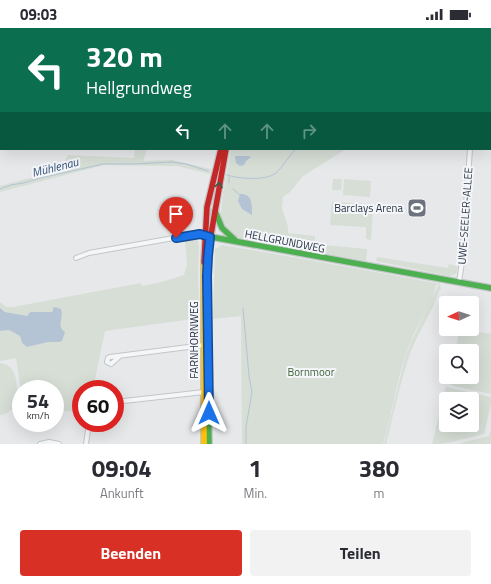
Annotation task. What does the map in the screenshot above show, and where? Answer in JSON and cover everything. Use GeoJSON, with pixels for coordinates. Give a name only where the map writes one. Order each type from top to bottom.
{"type":"FeatureCollection","features":[{"type":"Feature","properties":{"kind":"main road","name":"FARNHORNWEG"},"geometry":{"type":"LineString","coordinates":[[204,444],[204,236],[207,207],[221,150]]}},
{"type":"Feature","properties":{"kind":"main road","name":"FARNHORNWEG"},"geometry":{"type":"LineString","coordinates":[[209,444],[208,256],[226,150]]}},
{"type":"Feature","properties":{"kind":"main road"},"geometry":{"type":"LineString","coordinates":[[215,211],[222,230],[238,242]]}},
{"type":"Feature","properties":{"kind":"main road","name":"HELLGRUNDWEG"},"geometry":{"type":"LineString","coordinates":[[204,236],[491,288]]}},
{"type":"Feature","properties":{"kind":"street","name":"UWE-SEELER-ALLEE"},"geometry":{"type":"LineString","coordinates":[[459,282],[462,262],[470,150]]}},
{"type":"Feature","properties":{"kind":"street","name":"HELLGRUNDWEG"},"geometry":{"type":"LineString","coordinates":[[76,258],[95,252],[196,234],[204,236]]}},
{"type":"Feature","properties":{"kind":"street"},"geometry":{"type":"LineString","coordinates":[[120,356],[204,345]]}},
{"type":"Feature","properties":{"kind":"street"},"geometry":{"type":"LineString","coordinates":[[124,401],[204,392]]}},
{"type":"Feature","properties":{"kind":"street"},"geometry":{"type":"LineString","coordinates":[[86,444],[88,432]]}},
{"type":"Feature","properties":{"kind":"street"},"geometry":{"type":"LineString","coordinates":[[40,444],[49,442],[59,444]]}},
{"type":"Feature","properties":{"kind":"green space"},"geometry":{"type":"Polygon","coordinates":[[[135,150],[147,150],[143,161],[172,160],[211,169],[210,174],[177,166],[104,165],[0,192],[0,186],[60,170],[68,155],[134,158],[135,150]]]}},
{"type":"Feature","properties":{"kind":"green space"},"geometry":{"type":"Polygon","coordinates":[[[231,150],[344,150],[303,176],[290,192],[283,197],[282,208],[288,227],[288,233],[315,236],[314,250],[235,237],[226,231],[221,214],[231,150]]]}},
{"type":"Feature","properties":{"kind":"green space"},"geometry":{"type":"Polygon","coordinates":[[[333,179],[342,179],[341,190],[332,190],[333,179]]]}},
{"type":"Feature","properties":{"kind":"green space"},"geometry":{"type":"Polygon","coordinates":[[[344,179],[371,181],[370,197],[343,195],[344,179]]]}},
{"type":"Feature","properties":{"kind":"green space"},"geometry":{"type":"Polygon","coordinates":[[[332,202],[370,204],[370,206],[373,206],[371,240],[366,239],[366,227],[330,225],[332,202]]]}},
{"type":"Feature","properties":{"kind":"green space"},"geometry":{"type":"Polygon","coordinates":[[[194,238],[198,241],[200,318],[105,331],[95,380],[72,380],[72,411],[64,411],[64,380],[19,380],[16,358],[0,361],[0,331],[9,330],[20,336],[22,343],[27,347],[48,342],[59,342],[61,309],[55,307],[51,312],[30,312],[27,316],[20,316],[9,313],[0,308],[0,302],[6,307],[13,307],[141,283],[142,286],[184,275],[187,264],[185,239],[194,238]]]}},
{"type":"Feature","properties":{"kind":"green space","name":"Bornmoor"},"geometry":{"type":"Polygon","coordinates":[[[222,245],[440,284],[441,290],[439,290],[433,306],[414,343],[407,362],[386,444],[384,444],[405,359],[398,380],[383,444],[242,444],[241,316],[213,319],[215,249],[222,245]],[[436,284],[432,299],[439,284],[436,284]],[[425,312],[413,336],[405,357],[425,312]]]}},
{"type":"Feature","properties":{"kind":"green space"},"geometry":{"type":"Polygon","coordinates":[[[323,245],[367,249],[366,261],[323,253],[323,245]]]}},
{"type":"Feature","properties":{"kind":"green space"},"geometry":{"type":"Polygon","coordinates":[[[377,257],[448,268],[449,264],[458,267],[456,274],[449,276],[376,261],[377,257]]]}},
{"type":"Feature","properties":{"kind":"green space"},"geometry":{"type":"Polygon","coordinates":[[[479,332],[491,334],[491,394],[450,384],[479,384],[479,344],[457,344],[458,336],[479,336],[479,332]]]}},
{"type":"Feature","properties":{"kind":"green space"},"geometry":{"type":"Polygon","coordinates":[[[0,363],[9,366],[12,369],[16,380],[12,380],[12,409],[5,414],[0,415],[0,363]]]}},
{"type":"Feature","properties":{"kind":"green space"},"geometry":{"type":"Polygon","coordinates":[[[446,387],[468,392],[445,392],[446,387]]]}},
{"type":"Feature","properties":{"kind":"green space"},"geometry":{"type":"Polygon","coordinates":[[[479,394],[491,397],[491,404],[484,434],[442,444],[432,444],[439,416],[439,432],[479,432],[479,394]]]}},
{"type":"Feature","properties":{"kind":"green space"},"geometry":{"type":"Polygon","coordinates":[[[491,429],[491,444],[458,444],[489,436],[491,429]]]}},
{"type":"Feature","properties":{"kind":"water"},"geometry":{"type":"Polygon","coordinates":[[[235,156],[251,157],[244,165],[240,166],[236,163],[235,156]]]}},
{"type":"Feature","properties":{"kind":"water"},"geometry":{"type":"Polygon","coordinates":[[[240,194],[244,194],[250,198],[252,204],[252,215],[242,209],[238,201],[240,194]]]}},
{"type":"Feature","properties":{"kind":"water"},"geometry":{"type":"Polygon","coordinates":[[[55,307],[61,309],[62,312],[61,327],[65,332],[62,341],[48,342],[27,347],[22,343],[20,336],[9,330],[0,331],[0,308],[5,312],[27,316],[30,312],[51,312],[55,307]]]}},
{"type":"Feature","properties":{"kind":"waterway","name":"Mühlenau"},"geometry":{"type":"LineString","coordinates":[[227,175],[238,178],[259,178],[272,176],[279,170],[295,150]]}},
{"type":"Feature","properties":{"kind":"waterway","name":"Mühlenau"},"geometry":{"type":"LineString","coordinates":[[0,189],[11,185],[103,164],[172,162],[186,164],[208,171]]}},
{"type":"Feature","properties":{"kind":"waterway"},"geometry":{"type":"LineString","coordinates":[[229,177],[229,183]]}},
{"type":"Feature","properties":{"kind":"waterway"},"geometry":{"type":"LineString","coordinates":[[233,189],[240,195]]}},
{"type":"Feature","properties":{"kind":"waterway"},"geometry":{"type":"LineString","coordinates":[[243,308],[249,376],[252,392],[246,427],[246,444]]}},
{"type":"Feature","properties":{"kind":"traffic: fast"},"geometry":{"type":"LineString","coordinates":[[215,211],[222,228],[236,241]]}},
{"type":"Feature","properties":{"kind":"traffic: fast"},"geometry":{"type":"LineString","coordinates":[[206,236],[491,288]]}},
{"type":"Feature","properties":{"kind":"traffic: fast"},"geometry":{"type":"LineString","coordinates":[[208,331],[208,370]]}},
{"type":"Feature","properties":{"kind":"traffic: fast"},"geometry":{"type":"LineString","coordinates":[[208,391],[209,444]]}},
{"type":"Feature","properties":{"kind":"traffic: slow"},"geometry":{"type":"LineString","coordinates":[[204,262],[204,444]]}},
{"type":"Feature","properties":{"kind":"traffic: jam"},"geometry":{"type":"LineString","coordinates":[[204,262],[207,207],[221,150]]}},
{"type":"Feature","properties":{"kind":"traffic: jam"},"geometry":{"type":"LineString","coordinates":[[207,276],[209,246],[226,150]]}},
{"type":"Feature","properties":{"kind":"place","name":"Barclays Arena"},"geometry":{"type":"Point","coordinates":[417,208]}},
{"type":"Feature","properties":{"kind":"route"},"geometry":{"type":"LineString","coordinates":[[176,238],[196,234],[210,237],[207,276],[209,413]]}}]}
